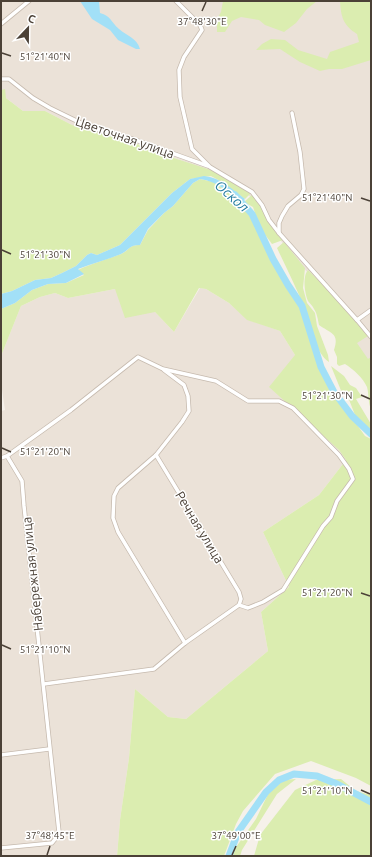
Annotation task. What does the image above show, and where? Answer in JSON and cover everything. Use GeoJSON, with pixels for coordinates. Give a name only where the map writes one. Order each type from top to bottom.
{"type":"FeatureCollection","features":[{"type":"Feature","properties":{"kind":"street"},"geometry":{"type":"LineString","coordinates":[[1,24],[29,1]]}},
{"type":"Feature","properties":{"kind":"street"},"geometry":{"type":"LineString","coordinates":[[176,1],[200,25],[202,30],[184,57],[179,70],[180,97],[192,149],[210,167],[252,192],[279,233],[371,337]]}},
{"type":"Feature","properties":{"kind":"street","name":"Цветочная улица"},"geometry":{"type":"LineString","coordinates":[[1,79],[9,79],[32,98],[91,128],[133,139],[210,167]]}},
{"type":"Feature","properties":{"kind":"street"},"geometry":{"type":"LineString","coordinates":[[279,233],[279,223],[282,216],[288,206],[301,196],[304,189],[300,152],[292,113]]}},
{"type":"Feature","properties":{"kind":"street"},"geometry":{"type":"LineString","coordinates":[[187,158],[192,149]]}},
{"type":"Feature","properties":{"kind":"street"},"geometry":{"type":"LineString","coordinates":[[357,320],[371,310]]}},
{"type":"Feature","properties":{"kind":"street"},"geometry":{"type":"LineString","coordinates":[[1,458],[7,456],[71,410],[138,357],[163,369],[184,385],[188,396],[189,411],[156,455],[118,488],[114,496],[112,518],[118,532],[185,642]]}},
{"type":"Feature","properties":{"kind":"street"},"geometry":{"type":"LineString","coordinates":[[44,684],[154,669],[185,642],[239,605],[248,608],[283,590],[323,526],[331,517],[337,501],[353,479],[349,469],[339,455],[293,408],[279,401],[248,401],[216,381],[163,369]]}},
{"type":"Feature","properties":{"kind":"street","name":"Речная улица"},"geometry":{"type":"LineString","coordinates":[[156,455],[239,592],[241,599],[239,605]]}},
{"type":"Feature","properties":{"kind":"street","name":"Набережная улица"},"geometry":{"type":"LineString","coordinates":[[1,848],[52,843],[59,832],[49,749],[44,684],[22,481],[7,456]]}},
{"type":"Feature","properties":{"kind":"street"},"geometry":{"type":"LineString","coordinates":[[1,755],[49,749]]}},
{"type":"Feature","properties":{"kind":"shaded area"},"geometry":{"type":"Polygon","coordinates":[[[1,1],[371,1],[371,361],[368,364],[354,341],[342,309],[294,258],[271,228],[254,200],[242,190],[188,163],[140,145],[72,125],[45,111],[23,111],[1,94],[1,1]]]}},
{"type":"Feature","properties":{"kind":"shaded area"},"geometry":{"type":"Polygon","coordinates":[[[200,288],[206,289],[229,303],[247,319],[280,331],[295,355],[339,450],[346,460],[319,495],[263,532],[289,587],[261,612],[268,651],[186,719],[168,717],[135,689],[129,758],[120,820],[117,856],[1,856],[1,411],[5,410],[1,383],[1,356],[21,306],[40,297],[55,293],[68,298],[115,289],[155,312],[174,332],[200,288]]]}},
{"type":"Feature","properties":{"kind":"green space"},"geometry":{"type":"Polygon","coordinates":[[[223,1],[317,1],[307,9],[296,23],[284,32],[265,25],[259,20],[241,17],[232,21],[225,32],[217,32],[217,19],[221,12],[223,1]]]}},
{"type":"Feature","properties":{"kind":"green space"},"geometry":{"type":"Polygon","coordinates":[[[340,1],[371,1],[371,60],[342,69],[320,71],[300,62],[280,49],[256,50],[262,44],[271,39],[285,40],[298,50],[327,59],[330,52],[359,42],[357,34],[352,31],[344,20],[341,12],[340,1]]]}},
{"type":"Feature","properties":{"kind":"green space"},"geometry":{"type":"Polygon","coordinates":[[[5,89],[6,98],[23,111],[45,111],[72,125],[140,145],[220,173],[251,193],[245,199],[211,176],[190,179],[172,193],[120,245],[97,255],[91,253],[76,266],[51,278],[35,280],[12,291],[1,294],[1,90],[5,89]]]}},
{"type":"Feature","properties":{"kind":"green space"},"geometry":{"type":"Polygon","coordinates":[[[200,179],[214,182],[232,195],[252,214],[273,259],[302,306],[321,367],[334,392],[365,436],[371,439],[371,786],[356,778],[311,761],[275,774],[243,811],[236,824],[224,856],[117,856],[120,820],[129,758],[135,689],[168,717],[186,719],[268,651],[261,612],[289,587],[263,532],[319,495],[346,460],[339,450],[269,387],[295,355],[280,331],[247,320],[229,303],[206,289],[199,288],[174,332],[155,312],[125,318],[115,289],[68,298],[55,293],[40,297],[21,306],[1,356],[1,309],[15,303],[32,290],[48,284],[66,283],[84,275],[78,270],[121,254],[133,246],[140,245],[148,230],[173,206],[193,183],[200,179]]]}},
{"type":"Feature","properties":{"kind":"green space"},"geometry":{"type":"Polygon","coordinates":[[[253,194],[273,222],[283,240],[272,244],[260,228],[253,207],[244,202],[253,194]]]}},
{"type":"Feature","properties":{"kind":"green space"},"geometry":{"type":"Polygon","coordinates":[[[284,242],[305,268],[303,288],[307,303],[315,313],[317,326],[328,355],[329,362],[324,358],[316,345],[304,307],[277,248],[284,242]]]}},
{"type":"Feature","properties":{"kind":"green space"},"geometry":{"type":"Polygon","coordinates":[[[308,270],[341,303],[368,336],[357,343],[368,359],[371,357],[371,409],[368,390],[363,380],[345,364],[339,366],[337,364],[337,357],[334,350],[336,344],[335,337],[319,325],[316,312],[308,301],[305,290],[305,277],[308,270]]]}},
{"type":"Feature","properties":{"kind":"green space"},"geometry":{"type":"Polygon","coordinates":[[[331,366],[344,376],[350,385],[356,388],[362,397],[356,399],[371,424],[371,430],[368,429],[355,415],[348,397],[342,393],[331,366]]]}},
{"type":"Feature","properties":{"kind":"green space"},"geometry":{"type":"Polygon","coordinates":[[[296,779],[277,794],[242,850],[240,856],[233,856],[234,850],[256,819],[269,792],[284,780],[296,779]]]}},
{"type":"Feature","properties":{"kind":"green space"},"geometry":{"type":"Polygon","coordinates":[[[341,779],[356,791],[371,795],[371,856],[254,856],[260,835],[295,790],[316,780],[341,779]]]}},
{"type":"Feature","properties":{"kind":"water"},"geometry":{"type":"Polygon","coordinates":[[[80,1],[99,1],[100,13],[104,14],[119,29],[137,42],[140,49],[136,49],[118,40],[110,30],[92,19],[80,1]]]}},
{"type":"Feature","properties":{"kind":"water"},"geometry":{"type":"Polygon","coordinates":[[[204,176],[221,181],[245,199],[240,204],[222,187],[212,182],[200,179],[193,183],[173,206],[148,229],[140,245],[131,247],[116,256],[78,269],[84,274],[66,283],[48,284],[32,290],[15,303],[1,309],[1,294],[12,291],[35,280],[51,278],[76,266],[91,253],[97,255],[120,245],[172,193],[190,179],[204,176]]]}},
{"type":"Feature","properties":{"kind":"waterway","name":"Оскол"},"geometry":{"type":"LineString","coordinates":[[235,195],[252,214],[273,259],[302,306],[321,367],[334,392],[352,416],[371,434]]}},
{"type":"Feature","properties":{"kind":"waterway","name":"Оскол"},"geometry":{"type":"LineString","coordinates":[[229,856],[238,832],[266,792],[279,780],[294,774],[317,776],[337,784],[371,802]]}}]}
